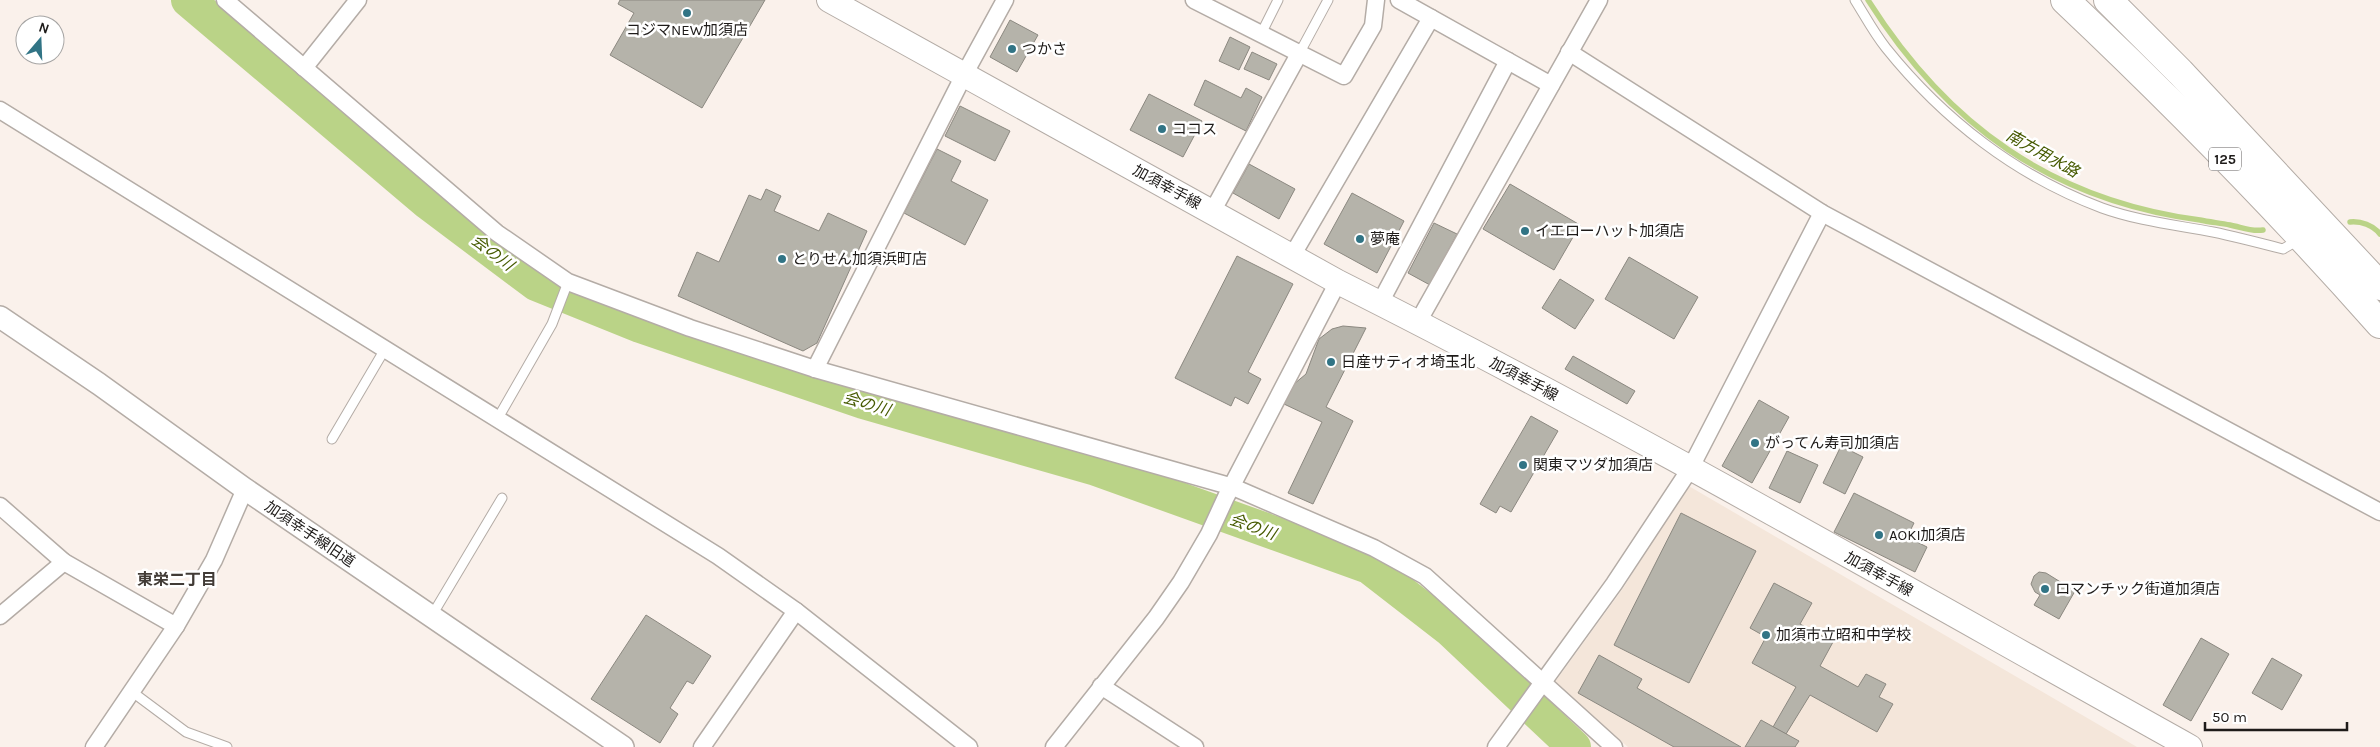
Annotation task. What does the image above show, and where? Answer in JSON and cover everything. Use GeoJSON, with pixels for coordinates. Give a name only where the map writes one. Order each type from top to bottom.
{"type":"FeatureCollection","features":[{"type":"Feature","properties":{"kind":"highway","name":"125"},"geometry":{"type":"LineString","coordinates":[[2065,0],[2160,92],[2302,238],[2380,324]]}},
{"type":"Feature","properties":{"kind":"highway","name":"125"},"geometry":{"type":"LineString","coordinates":[[2108,0],[2186,79],[2380,286]]}},
{"type":"Feature","properties":{"kind":"main road","name":"加須幸手線"},"geometry":{"type":"LineString","coordinates":[[829,0],[1338,282],[1418,322],[1690,469],[2190,747]]}},
{"type":"Feature","properties":{"kind":"street"},"geometry":{"type":"LineString","coordinates":[[225,0],[496,233],[568,282],[690,328],[815,369],[1230,492],[1374,548],[1424,576],[1614,747]]}},
{"type":"Feature","properties":{"kind":"street"},"geometry":{"type":"LineString","coordinates":[[304,68],[358,0]]}},
{"type":"Feature","properties":{"kind":"street"},"geometry":{"type":"LineString","coordinates":[[815,369],[964,75],[1005,0]]}},
{"type":"Feature","properties":{"kind":"street"},"geometry":{"type":"LineString","coordinates":[[1194,0],[1344,76],[1372,26],[1376,0]]}},
{"type":"Feature","properties":{"kind":"street"},"geometry":{"type":"LineString","coordinates":[[1399,0],[1551,85]]}},
{"type":"Feature","properties":{"kind":"street"},"geometry":{"type":"LineString","coordinates":[[1418,322],[1599,0]]}},
{"type":"Feature","properties":{"kind":"street"},"geometry":{"type":"LineString","coordinates":[[1292,256],[1431,18]]}},
{"type":"Feature","properties":{"kind":"street"},"geometry":{"type":"LineString","coordinates":[[1569,52],[1822,213],[2380,512]]}},
{"type":"Feature","properties":{"kind":"street"},"geometry":{"type":"LineString","coordinates":[[1212,212],[1299,54]]}},
{"type":"Feature","properties":{"kind":"street"},"geometry":{"type":"LineString","coordinates":[[1380,303],[1508,61]]}},
{"type":"Feature","properties":{"kind":"street"},"geometry":{"type":"LineString","coordinates":[[0,110],[718,556],[796,611],[969,747]]}},
{"type":"Feature","properties":{"kind":"street"},"geometry":{"type":"LineString","coordinates":[[1496,747],[1614,584],[1690,469],[1822,213]]}},
{"type":"Feature","properties":{"kind":"street"},"geometry":{"type":"LineString","coordinates":[[1054,747],[1156,618],[1209,534],[1338,282]]}},
{"type":"Feature","properties":{"kind":"street","name":"加須幸手線旧道"},"geometry":{"type":"LineString","coordinates":[[0,317],[99,384],[245,489],[623,747]]}},
{"type":"Feature","properties":{"kind":"street"},"geometry":{"type":"LineString","coordinates":[[94,747],[176,626],[214,560],[245,489]]}},
{"type":"Feature","properties":{"kind":"street"},"geometry":{"type":"LineString","coordinates":[[0,506],[64,562],[176,626]]}},
{"type":"Feature","properties":{"kind":"street"},"geometry":{"type":"LineString","coordinates":[[0,616],[64,562]]}},
{"type":"Feature","properties":{"kind":"street"},"geometry":{"type":"LineString","coordinates":[[702,747],[796,611]]}},
{"type":"Feature","properties":{"kind":"street"},"geometry":{"type":"LineString","coordinates":[[1101,686],[1195,747]]}},
{"type":"Feature","properties":{"kind":"lane"},"geometry":{"type":"LineString","coordinates":[[1261,34],[1278,0]]}},
{"type":"Feature","properties":{"kind":"lane"},"geometry":{"type":"LineString","coordinates":[[1299,54],[1328,0]]}},
{"type":"Feature","properties":{"kind":"lane"},"geometry":{"type":"LineString","coordinates":[[1855,0],[1885,47],[1923,90],[1961,126],[1999,156],[2055,187],[2103,208],[2154,222],[2212,232],[2283,249],[2302,238]]}},
{"type":"Feature","properties":{"kind":"lane"},"geometry":{"type":"LineString","coordinates":[[498,418],[552,324],[568,282]]}},
{"type":"Feature","properties":{"kind":"lane"},"geometry":{"type":"LineString","coordinates":[[332,440],[385,349]]}},
{"type":"Feature","properties":{"kind":"lane"},"geometry":{"type":"LineString","coordinates":[[431,617],[502,498]]}},
{"type":"Feature","properties":{"kind":"lane"},"geometry":{"type":"LineString","coordinates":[[131,691],[186,732],[227,747]]}},
{"type":"Feature","properties":{"kind":"shaded area","name":"加須市立昭和中学校"},"geometry":{"type":"Polygon","coordinates":[[[1687,485],[2137,747],[1628,747],[1555,682],[1624,587],[1687,485]]]}},
{"type":"Feature","properties":{"kind":"building"},"geometry":{"type":"Polygon","coordinates":[[[620,0],[765,0],[702,108],[610,55],[634,13],[618,4],[620,0]]]}},
{"type":"Feature","properties":{"kind":"building"},"geometry":{"type":"Polygon","coordinates":[[[1010,20],[1038,35],[1017,72],[990,57],[1010,20]]]}},
{"type":"Feature","properties":{"kind":"building"},"geometry":{"type":"Polygon","coordinates":[[[1230,37],[1250,47],[1239,70],[1219,61],[1230,37]]]}},
{"type":"Feature","properties":{"kind":"building"},"geometry":{"type":"Polygon","coordinates":[[[1252,52],[1277,64],[1269,80],[1244,69],[1252,52]]]}},
{"type":"Feature","properties":{"kind":"building"},"geometry":{"type":"Polygon","coordinates":[[[1205,80],[1241,98],[1246,88],[1262,97],[1246,131],[1194,105],[1205,80]]]}},
{"type":"Feature","properties":{"kind":"building"},"geometry":{"type":"Polygon","coordinates":[[[1149,94],[1202,121],[1183,157],[1130,130],[1149,94]]]}},
{"type":"Feature","properties":{"kind":"building"},"geometry":{"type":"Polygon","coordinates":[[[960,106],[1010,131],[995,161],[945,136],[960,106]]]}},
{"type":"Feature","properties":{"kind":"building"},"geometry":{"type":"Polygon","coordinates":[[[937,149],[961,161],[951,181],[988,200],[965,245],[904,213],[937,149]]]}},
{"type":"Feature","properties":{"kind":"building"},"geometry":{"type":"Polygon","coordinates":[[[1249,164],[1295,189],[1279,219],[1233,193],[1249,164]]]}},
{"type":"Feature","properties":{"kind":"building"},"geometry":{"type":"Polygon","coordinates":[[[1510,184],[1580,225],[1554,270],[1483,229],[1510,184]]]}},
{"type":"Feature","properties":{"kind":"building"},"geometry":{"type":"Polygon","coordinates":[[[766,189],[781,196],[774,211],[819,231],[828,213],[867,231],[817,343],[803,351],[678,296],[697,252],[719,262],[749,195],[761,200],[766,189]]]}},
{"type":"Feature","properties":{"kind":"building"},"geometry":{"type":"Polygon","coordinates":[[[1352,193],[1404,221],[1377,273],[1324,244],[1352,193]]]}},
{"type":"Feature","properties":{"kind":"building"},"geometry":{"type":"Polygon","coordinates":[[[1434,223],[1457,234],[1430,285],[1408,273],[1434,223]]]}},
{"type":"Feature","properties":{"kind":"building"},"geometry":{"type":"Polygon","coordinates":[[[1237,256],[1293,284],[1248,372],[1261,379],[1248,404],[1235,397],[1231,406],[1175,378],[1237,256]]]}},
{"type":"Feature","properties":{"kind":"building"},"geometry":{"type":"Polygon","coordinates":[[[1629,257],[1698,297],[1674,339],[1605,299],[1629,257]]]}},
{"type":"Feature","properties":{"kind":"building"},"geometry":{"type":"Polygon","coordinates":[[[1560,279],[1594,300],[1575,329],[1542,308],[1560,279]]]}},
{"type":"Feature","properties":{"kind":"building"},"geometry":{"type":"Polygon","coordinates":[[[1343,326],[1366,328],[1326,407],[1353,421],[1313,504],[1288,493],[1322,422],[1284,404],[1294,384],[1306,374],[1319,339],[1332,329],[1343,326]]]}},
{"type":"Feature","properties":{"kind":"building"},"geometry":{"type":"Polygon","coordinates":[[[1573,356],[1635,391],[1627,404],[1565,369],[1573,356]]]}},
{"type":"Feature","properties":{"kind":"building"},"geometry":{"type":"Polygon","coordinates":[[[1759,400],[1789,417],[1752,483],[1722,466],[1759,400]]]}},
{"type":"Feature","properties":{"kind":"building"},"geometry":{"type":"Polygon","coordinates":[[[1531,416],[1558,431],[1511,512],[1500,506],[1496,513],[1480,504],[1531,416]]]}},
{"type":"Feature","properties":{"kind":"building"},"geometry":{"type":"Polygon","coordinates":[[[1841,446],[1863,457],[1845,494],[1823,483],[1841,446]]]}},
{"type":"Feature","properties":{"kind":"building"},"geometry":{"type":"Polygon","coordinates":[[[1787,451],[1818,465],[1800,503],[1769,488],[1787,451]]]}},
{"type":"Feature","properties":{"kind":"building"},"geometry":{"type":"Polygon","coordinates":[[[1854,493],[1914,523],[1907,537],[1927,547],[1915,572],[1834,532],[1854,493]]]}},
{"type":"Feature","properties":{"kind":"building"},"geometry":{"type":"Polygon","coordinates":[[[1681,513],[1756,551],[1689,683],[1614,645],[1681,513]]]}},
{"type":"Feature","properties":{"kind":"building"},"geometry":{"type":"Polygon","coordinates":[[[2039,572],[2046,573],[2075,591],[2059,619],[2034,605],[2040,595],[2035,592],[2031,584],[2034,576],[2039,572]]]}},
{"type":"Feature","properties":{"kind":"building"},"geometry":{"type":"Polygon","coordinates":[[[1774,583],[1812,603],[1800,624],[1833,642],[1820,666],[1858,687],[1866,674],[1886,684],[1879,697],[1893,704],[1877,732],[1810,695],[1786,734],[1773,727],[1796,687],[1752,663],[1766,637],[1750,628],[1774,583]]]}},
{"type":"Feature","properties":{"kind":"building"},"geometry":{"type":"Polygon","coordinates":[[[646,615],[711,656],[693,684],[687,681],[670,708],[678,714],[660,743],[591,699],[646,615]]]}},
{"type":"Feature","properties":{"kind":"building"},"geometry":{"type":"Polygon","coordinates":[[[2201,638],[2229,654],[2191,721],[2163,705],[2201,638]]]}},
{"type":"Feature","properties":{"kind":"building"},"geometry":{"type":"Polygon","coordinates":[[[1599,655],[1642,679],[1637,688],[1741,747],[1674,747],[1578,693],[1599,655]]]}},
{"type":"Feature","properties":{"kind":"building"},"geometry":{"type":"Polygon","coordinates":[[[2272,658],[2302,675],[2282,710],[2252,693],[2272,658]]]}},
{"type":"Feature","properties":{"kind":"building"},"geometry":{"type":"Polygon","coordinates":[[[1761,720],[1799,741],[1795,747],[1745,747],[1761,720]]]}},
{"type":"Feature","properties":{"kind":"waterway","name":"会の川"},"geometry":{"type":"LineString","coordinates":[[188,0],[428,203],[536,284],[640,326],[863,402],[1096,469],[1369,567],[1449,629],[1574,747]]}},
{"type":"Feature","properties":{"kind":"waterway","name":"南方用水路"},"geometry":{"type":"LineString","coordinates":[[1868,0],[1899,45],[1932,84],[1968,119],[2008,149],[2050,175],[2096,195],[2146,210],[2250,230],[2263,230]]}},
{"type":"Feature","properties":{"kind":"waterway","name":"南方用水路"},"geometry":{"type":"LineString","coordinates":[[2350,222],[2366,224],[2380,234]]}},
{"type":"Feature","properties":{"kind":"place","name":"コジマNEW加須店"},"geometry":{"type":"Point","coordinates":[687,13]}},
{"type":"Feature","properties":{"kind":"place","name":"つかさ"},"geometry":{"type":"Point","coordinates":[1012,49]}},
{"type":"Feature","properties":{"kind":"place","name":"ココス"},"geometry":{"type":"Point","coordinates":[1162,129]}},
{"type":"Feature","properties":{"kind":"place","name":"イエローハット加須店"},"geometry":{"type":"Point","coordinates":[1525,231]}},
{"type":"Feature","properties":{"kind":"place","name":"夢庵"},"geometry":{"type":"Point","coordinates":[1360,239]}},
{"type":"Feature","properties":{"kind":"place","name":"とりせん加須浜町店"},"geometry":{"type":"Point","coordinates":[782,259]}},
{"type":"Feature","properties":{"kind":"place","name":"日産サティオ埼玉北"},"geometry":{"type":"Point","coordinates":[1331,362]}},
{"type":"Feature","properties":{"kind":"place","name":"がってん寿司加須店"},"geometry":{"type":"Point","coordinates":[1755,443]}},
{"type":"Feature","properties":{"kind":"place","name":"関東マツダ加須店"},"geometry":{"type":"Point","coordinates":[1523,465]}},
{"type":"Feature","properties":{"kind":"place","name":"AOKI加須店"},"geometry":{"type":"Point","coordinates":[1879,535]}},
{"type":"Feature","properties":{"kind":"place","name":"ロマンチック街道加須店"},"geometry":{"type":"Point","coordinates":[2045,589]}},
{"type":"Feature","properties":{"kind":"place","name":"加須市立昭和中学校"},"geometry":{"type":"Point","coordinates":[1766,635]}},
{"type":"Feature","properties":{"kind":"district","name":"東栄二丁目"},"geometry":{"type":"Point","coordinates":[177,579]}}]}
